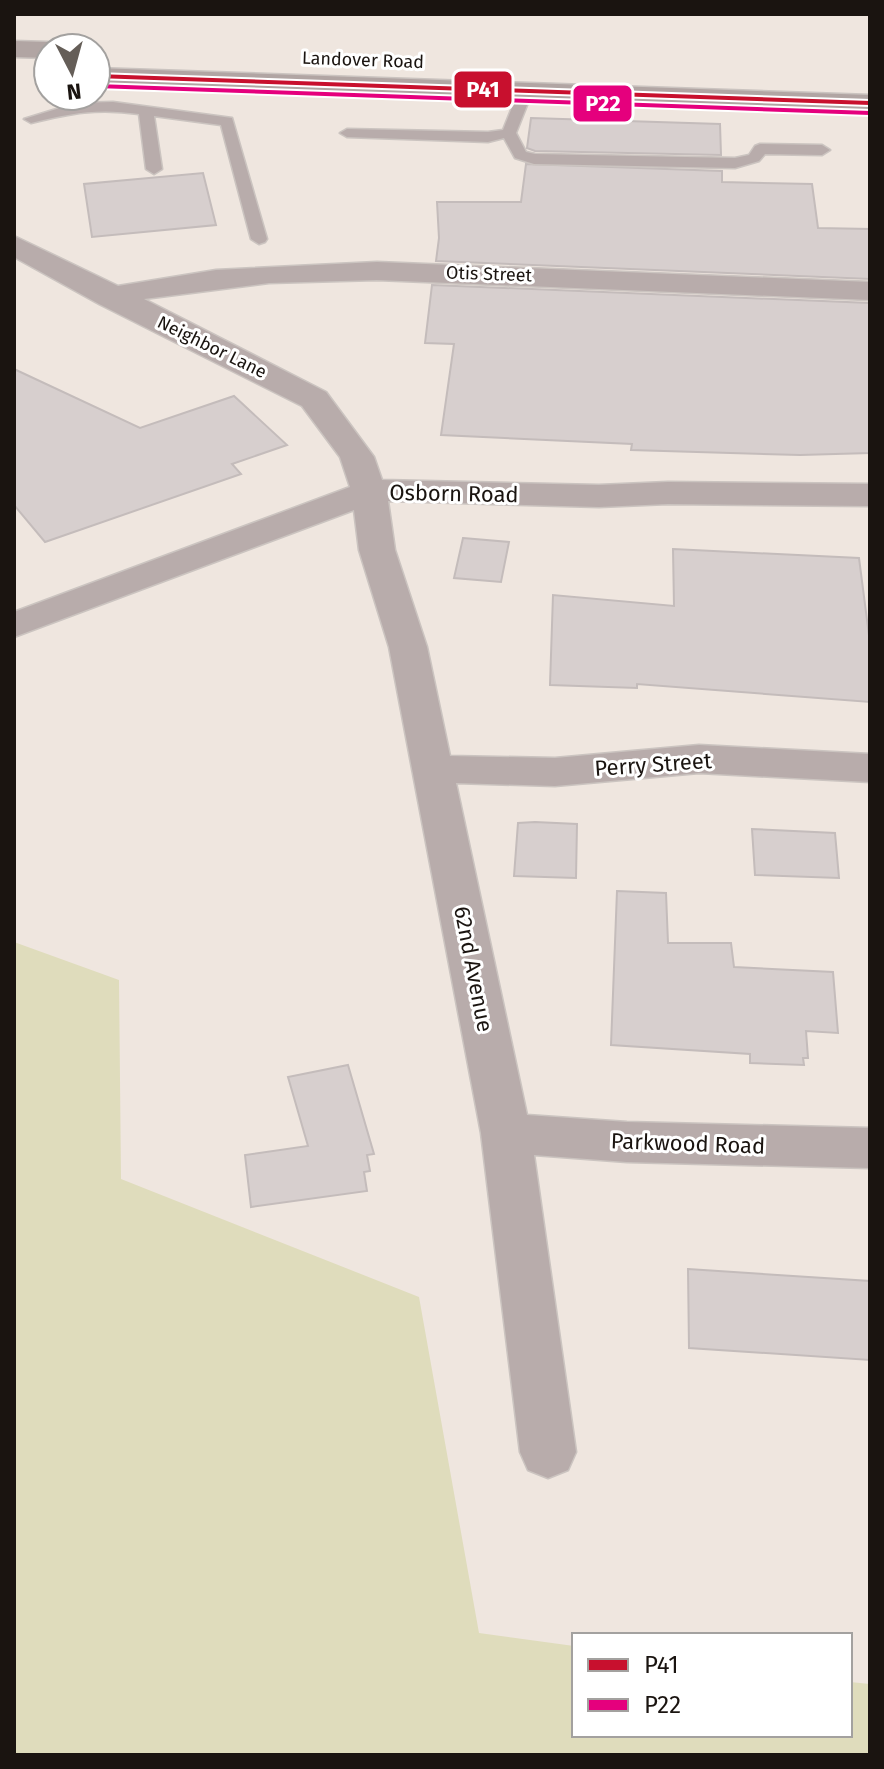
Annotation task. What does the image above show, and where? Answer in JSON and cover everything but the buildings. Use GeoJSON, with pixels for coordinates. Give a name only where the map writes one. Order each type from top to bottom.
{"type":"FeatureCollection","features":[{"type":"Feature","properties":{"kind":"main road","name":"Landover Road"},"geometry":{"type":"LineString","coordinates":[[112,52],[309,58]]}},
{"type":"Feature","properties":{"kind":"main road","name":"Landover Road"},"geometry":{"type":"LineString","coordinates":[[451,63],[717,72]]}},
{"type":"Feature","properties":{"kind":"main road","name":"Landover Road"},"geometry":{"type":"LineString","coordinates":[[112,77],[870,103]]}},
{"type":"Feature","properties":{"kind":"street","name":"Neighbor Lane"},"geometry":{"type":"LineString","coordinates":[[14,245],[110,297],[274,376],[314,399],[357,457],[369,492]]}},
{"type":"Feature","properties":{"kind":"street","name":"Otis Street"},"geometry":{"type":"LineString","coordinates":[[110,297],[165,284],[222,278],[374,271],[870,291]]}},
{"type":"Feature","properties":{"kind":"street","name":"Osborn Road"},"geometry":{"type":"LineString","coordinates":[[14,625],[369,492],[397,489],[599,496],[668,493],[870,495]]}},
{"type":"Feature","properties":{"kind":"street","name":"62nd Avenue"},"geometry":{"type":"LineString","coordinates":[[369,492],[377,550],[408,647],[435,769],[506,1133],[548,1452]]}},
{"type":"Feature","properties":{"kind":"street","name":"Perry Street"},"geometry":{"type":"LineString","coordinates":[[435,769],[555,772],[699,759],[870,768]]}},
{"type":"Feature","properties":{"kind":"street","name":"Parkwood Road"},"geometry":{"type":"LineString","coordinates":[[506,1133],[627,1142],[870,1148]]}},
{"type":"Feature","properties":{"kind":"lane"},"geometry":{"type":"LineString","coordinates":[[526,90],[509,133],[520,155],[534,159],[735,163],[754,158],[760,149],[822,150]]}},
{"type":"Feature","properties":{"kind":"lane"},"geometry":{"type":"LineString","coordinates":[[31,119],[76,107],[113,106],[227,121],[259,239]]}},
{"type":"Feature","properties":{"kind":"lane"},"geometry":{"type":"LineString","coordinates":[[146,110],[154,169]]}},
{"type":"Feature","properties":{"kind":"lane"},"geometry":{"type":"LineString","coordinates":[[347,133],[488,137],[509,133]]}},
{"type":"Feature","properties":{"kind":"shaded area"},"geometry":{"type":"Polygon","coordinates":[[[14,942],[119,980],[121,1179],[419,1297],[479,1633],[572,1646],[572,1737],[852,1737],[852,1682],[870,1684],[870,1755],[14,1755],[14,942]]]}},
{"type":"Feature","properties":{"kind":"transit line","name":"P41"},"geometry":{"type":"LineString","coordinates":[[112,77],[870,103]]}},
{"type":"Feature","properties":{"kind":"transit line","name":"P22"},"geometry":{"type":"LineString","coordinates":[[112,87],[870,113]]}}]}
